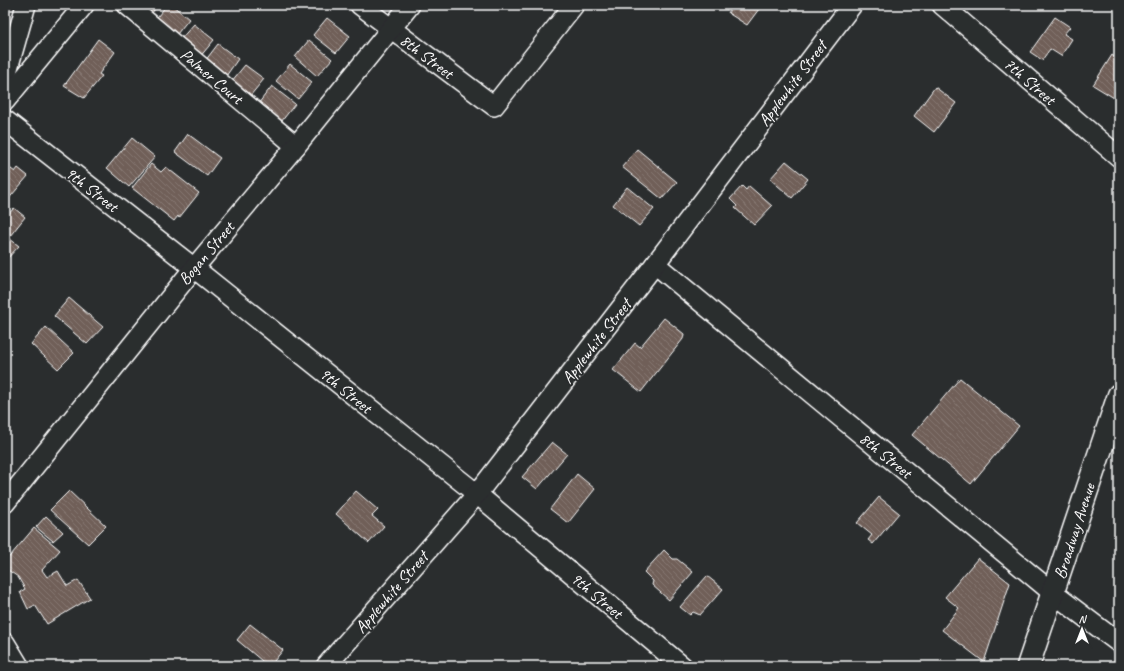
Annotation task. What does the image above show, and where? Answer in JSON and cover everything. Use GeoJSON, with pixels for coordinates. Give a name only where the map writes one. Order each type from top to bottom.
{"type":"FeatureCollection","features":[{"type":"Feature","properties":{"kind":"main road","name":"Broadway Avenue"},"geometry":{"type":"LineString","coordinates":[[1028,666],[1119,395]]}},
{"type":"Feature","properties":{"kind":"street"},"geometry":{"type":"LineString","coordinates":[[5,79],[26,5]]}},
{"type":"Feature","properties":{"kind":"street"},"geometry":{"type":"LineString","coordinates":[[5,101],[84,5]]}},
{"type":"Feature","properties":{"kind":"street","name":"Palmer Court"},"geometry":{"type":"LineString","coordinates":[[127,5],[296,146]]}},
{"type":"Feature","properties":{"kind":"street","name":"8th Street"},"geometry":{"type":"LineString","coordinates":[[360,5],[494,106],[574,5]]}},
{"type":"Feature","properties":{"kind":"street","name":"Bogan Street"},"geometry":{"type":"LineString","coordinates":[[5,503],[194,268],[296,146],[410,5]]}},
{"type":"Feature","properties":{"kind":"street","name":"Applewhite Street"},"geometry":{"type":"LineString","coordinates":[[326,666],[477,494],[655,264],[852,5]]}},
{"type":"Feature","properties":{"kind":"street","name":"7th Street"},"geometry":{"type":"LineString","coordinates":[[942,5],[1119,157]]}},
{"type":"Feature","properties":{"kind":"street","name":"9th Street"},"geometry":{"type":"LineString","coordinates":[[5,120],[194,268],[477,494],[682,666]]}},
{"type":"Feature","properties":{"kind":"street","name":"8th Street"},"geometry":{"type":"LineString","coordinates":[[655,264],[1053,593],[1119,642]]}},
{"type":"Feature","properties":{"kind":"street"},"geometry":{"type":"LineString","coordinates":[[5,643],[19,666]]}},
{"type":"Feature","properties":{"kind":"building"},"geometry":{"type":"Polygon","coordinates":[[[133,5],[158,5],[148,18],[133,5]]]}},
{"type":"Feature","properties":{"kind":"building"},"geometry":{"type":"Polygon","coordinates":[[[167,5],[172,5],[189,19],[173,39],[153,22],[167,5]]]}},
{"type":"Feature","properties":{"kind":"building"},"geometry":{"type":"Polygon","coordinates":[[[733,5],[762,5],[747,25],[728,13],[733,5]]]}},
{"type":"Feature","properties":{"kind":"building"},"geometry":{"type":"Polygon","coordinates":[[[1055,17],[1070,27],[1064,34],[1072,39],[1061,56],[1050,49],[1042,60],[1030,52],[1055,17]]]}},
{"type":"Feature","properties":{"kind":"building"},"geometry":{"type":"Polygon","coordinates":[[[327,18],[350,36],[336,53],[313,35],[327,18]]]}},
{"type":"Feature","properties":{"kind":"building"},"geometry":{"type":"Polygon","coordinates":[[[194,24],[214,40],[199,58],[179,41],[194,24]]]}},
{"type":"Feature","properties":{"kind":"building"},"geometry":{"type":"Polygon","coordinates":[[[98,39],[115,52],[99,74],[102,76],[84,98],[64,86],[98,39]]]}},
{"type":"Feature","properties":{"kind":"building"},"geometry":{"type":"Polygon","coordinates":[[[309,40],[332,59],[317,76],[295,57],[309,40]]]}},
{"type":"Feature","properties":{"kind":"building"},"geometry":{"type":"Polygon","coordinates":[[[218,44],[238,59],[226,76],[205,61],[218,44]]]}},
{"type":"Feature","properties":{"kind":"building"},"geometry":{"type":"Polygon","coordinates":[[[1112,55],[1119,60],[1119,101],[1093,85],[1112,55]]]}},
{"type":"Feature","properties":{"kind":"building"},"geometry":{"type":"Polygon","coordinates":[[[290,64],[312,82],[298,99],[276,81],[290,64]]]}},
{"type":"Feature","properties":{"kind":"building"},"geometry":{"type":"Polygon","coordinates":[[[245,65],[264,79],[250,96],[231,82],[245,65]]]}},
{"type":"Feature","properties":{"kind":"building"},"geometry":{"type":"Polygon","coordinates":[[[272,86],[295,104],[281,122],[258,104],[272,86]]]}},
{"type":"Feature","properties":{"kind":"building"},"geometry":{"type":"Polygon","coordinates":[[[935,87],[956,103],[934,132],[914,116],[935,87]]]}},
{"type":"Feature","properties":{"kind":"building"},"geometry":{"type":"Polygon","coordinates":[[[188,134],[220,158],[207,176],[175,152],[188,134]]]}},
{"type":"Feature","properties":{"kind":"building"},"geometry":{"type":"Polygon","coordinates":[[[132,138],[155,157],[129,187],[107,168],[132,138]]]}},
{"type":"Feature","properties":{"kind":"building"},"geometry":{"type":"Polygon","coordinates":[[[637,149],[677,182],[662,199],[622,167],[637,149]]]}},
{"type":"Feature","properties":{"kind":"building"},"geometry":{"type":"Polygon","coordinates":[[[786,161],[808,179],[792,198],[770,179],[786,161]]]}},
{"type":"Feature","properties":{"kind":"building"},"geometry":{"type":"Polygon","coordinates":[[[151,164],[161,172],[166,167],[199,193],[179,218],[178,216],[174,221],[132,188],[151,164]]]}},
{"type":"Feature","properties":{"kind":"building"},"geometry":{"type":"Polygon","coordinates":[[[7,166],[15,172],[18,168],[28,176],[6,202],[5,168],[7,166]]]}},
{"type":"Feature","properties":{"kind":"building"},"geometry":{"type":"Polygon","coordinates":[[[742,186],[746,190],[749,186],[772,206],[754,225],[735,208],[737,206],[730,199],[742,186]]]}},
{"type":"Feature","properties":{"kind":"building"},"geometry":{"type":"Polygon","coordinates":[[[627,187],[654,209],[639,226],[613,205],[627,187]]]}},
{"type":"Feature","properties":{"kind":"building"},"geometry":{"type":"Polygon","coordinates":[[[14,208],[25,217],[10,236],[5,232],[5,218],[14,208]]]}},
{"type":"Feature","properties":{"kind":"building"},"geometry":{"type":"Polygon","coordinates":[[[5,235],[19,246],[5,261],[5,235]]]}},
{"type":"Feature","properties":{"kind":"building"},"geometry":{"type":"Polygon","coordinates":[[[69,298],[103,327],[87,344],[54,316],[69,298]]]}},
{"type":"Feature","properties":{"kind":"building"},"geometry":{"type":"Polygon","coordinates":[[[664,318],[684,334],[683,339],[641,392],[613,370],[635,343],[640,347],[664,318]]]}},
{"type":"Feature","properties":{"kind":"building"},"geometry":{"type":"Polygon","coordinates":[[[46,327],[74,353],[58,369],[31,344],[46,327]]]}},
{"type":"Feature","properties":{"kind":"building"},"geometry":{"type":"Polygon","coordinates":[[[960,378],[1019,426],[971,484],[912,435],[960,378]]]}},
{"type":"Feature","properties":{"kind":"building"},"geometry":{"type":"Polygon","coordinates":[[[552,442],[567,454],[537,489],[522,477],[552,442]]]}},
{"type":"Feature","properties":{"kind":"building"},"geometry":{"type":"Polygon","coordinates":[[[577,474],[595,489],[568,523],[550,509],[577,474]]]}},
{"type":"Feature","properties":{"kind":"building"},"geometry":{"type":"Polygon","coordinates":[[[69,491],[106,526],[88,544],[50,510],[69,491]]]}},
{"type":"Feature","properties":{"kind":"building"},"geometry":{"type":"Polygon","coordinates":[[[356,491],[378,510],[372,516],[384,526],[369,543],[336,514],[356,491]]]}},
{"type":"Feature","properties":{"kind":"building"},"geometry":{"type":"Polygon","coordinates":[[[879,497],[899,513],[873,544],[868,540],[872,535],[857,523],[879,497]]]}},
{"type":"Feature","properties":{"kind":"building"},"geometry":{"type":"Polygon","coordinates":[[[46,516],[63,532],[53,541],[36,527],[46,516]]]}},
{"type":"Feature","properties":{"kind":"building"},"geometry":{"type":"Polygon","coordinates":[[[34,528],[60,550],[42,570],[47,577],[58,571],[67,586],[78,580],[90,598],[47,624],[35,605],[28,609],[20,592],[25,589],[18,577],[5,568],[5,562],[34,528]]]}},
{"type":"Feature","properties":{"kind":"building"},"geometry":{"type":"Polygon","coordinates":[[[664,550],[673,559],[677,559],[693,572],[669,600],[652,585],[653,581],[644,572],[664,550]]]}},
{"type":"Feature","properties":{"kind":"building"},"geometry":{"type":"Polygon","coordinates":[[[978,558],[1010,583],[984,662],[942,630],[959,608],[945,597],[978,558]]]}},
{"type":"Feature","properties":{"kind":"building"},"geometry":{"type":"Polygon","coordinates":[[[707,576],[723,589],[700,615],[693,612],[690,615],[680,607],[707,576]]]}},
{"type":"Feature","properties":{"kind":"building"},"geometry":{"type":"Polygon","coordinates":[[[250,624],[283,650],[270,666],[268,666],[237,640],[250,624]]]}}]}
